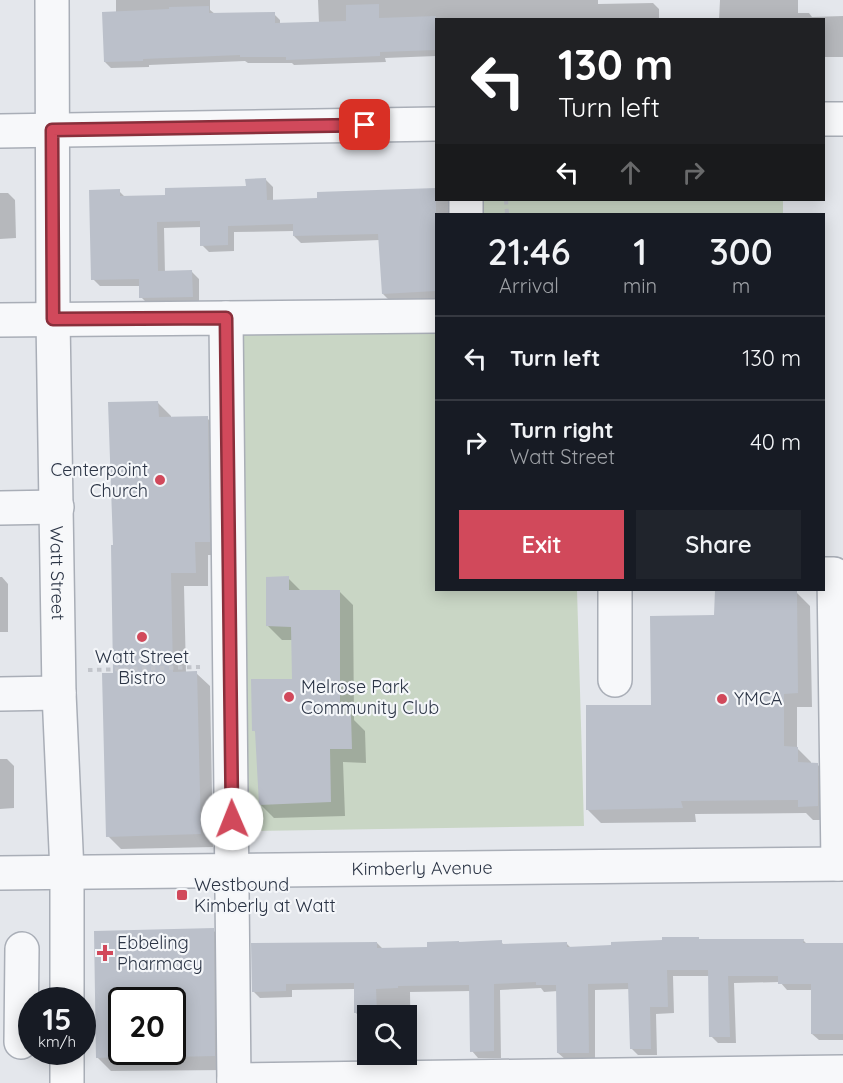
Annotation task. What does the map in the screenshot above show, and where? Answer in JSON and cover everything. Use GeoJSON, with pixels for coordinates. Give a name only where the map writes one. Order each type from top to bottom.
{"type":"FeatureCollection","features":[{"type":"Feature","properties":{"kind":"street","name":"Watt Street"},"geometry":{"type":"LineString","coordinates":[[52,0],[53,319],[59,693],[67,872],[67,987]]}},
{"type":"Feature","properties":{"kind":"street"},"geometry":{"type":"LineString","coordinates":[[825,119],[843,118]]}},
{"type":"Feature","properties":{"kind":"street"},"geometry":{"type":"LineString","coordinates":[[0,131],[435,124]]}},
{"type":"Feature","properties":{"kind":"street"},"geometry":{"type":"LineString","coordinates":[[0,320],[435,316]]}},
{"type":"Feature","properties":{"kind":"street"},"geometry":{"type":"LineString","coordinates":[[226,318],[234,1082],[843,1072]]}},
{"type":"Feature","properties":{"kind":"street"},"geometry":{"type":"LineString","coordinates":[[0,508],[57,507]]}},
{"type":"Feature","properties":{"kind":"street"},"geometry":{"type":"LineString","coordinates":[[825,574],[834,574],[840,864]]}},
{"type":"Feature","properties":{"kind":"street"},"geometry":{"type":"LineString","coordinates":[[615,591],[615,680]]}},
{"type":"Feature","properties":{"kind":"street"},"geometry":{"type":"LineString","coordinates":[[0,694],[59,693]]}},
{"type":"Feature","properties":{"kind":"street","name":"Kimberly Avenue"},"geometry":{"type":"LineString","coordinates":[[0,873],[840,864]]}},
{"type":"Feature","properties":{"kind":"street"},"geometry":{"type":"LineString","coordinates":[[17,1042],[11,949],[67,948]]}},
{"type":"Feature","properties":{"kind":"street"},"geometry":{"type":"LineString","coordinates":[[67,1065],[68,1083]]}},
{"type":"Feature","properties":{"kind":"path"},"geometry":{"type":"LineString","coordinates":[[87,670],[230,667]]}},
{"type":"Feature","properties":{"kind":"green space"},"geometry":{"type":"Polygon","coordinates":[[[478,201],[783,201],[783,213],[478,213],[478,201]]]}},
{"type":"Feature","properties":{"kind":"green space"},"geometry":{"type":"Polygon","coordinates":[[[435,326],[435,591],[577,591],[584,826],[246,831],[243,332],[435,326]]]}},
{"type":"Feature","properties":{"kind":"building"},"geometry":{"type":"Polygon","coordinates":[[[379,4],[379,18],[436,16],[435,50],[380,52],[380,56],[286,60],[286,57],[240,57],[240,55],[104,62],[102,12],[209,6],[209,13],[275,12],[275,23],[346,21],[346,5],[379,4]]]}},
{"type":"Feature","properties":{"kind":"building"},"geometry":{"type":"Polygon","coordinates":[[[266,178],[267,200],[317,198],[317,192],[435,188],[435,291],[382,294],[378,234],[293,236],[293,224],[228,226],[228,245],[200,246],[200,221],[157,222],[158,271],[192,270],[193,297],[139,298],[139,279],[91,280],[89,190],[120,189],[120,196],[165,195],[165,188],[246,186],[245,179],[266,178]]]}},
{"type":"Feature","properties":{"kind":"building"},"geometry":{"type":"Polygon","coordinates":[[[158,401],[159,417],[208,416],[210,542],[195,542],[196,573],[171,573],[173,672],[197,671],[201,834],[106,837],[102,673],[113,673],[111,545],[113,545],[108,402],[158,401]]]}},
{"type":"Feature","properties":{"kind":"building","name":"Melrose Park Community Club"},"geometry":{"type":"Polygon","coordinates":[[[289,576],[289,590],[340,590],[340,715],[351,715],[352,749],[330,749],[331,802],[259,805],[255,731],[252,731],[251,679],[292,679],[291,627],[266,626],[266,577],[289,576]]]}},
{"type":"Feature","properties":{"kind":"building","name":"YMCA"},"geometry":{"type":"Polygon","coordinates":[[[715,591],[797,591],[798,693],[784,694],[784,746],[798,747],[798,762],[818,763],[818,806],[798,807],[798,800],[681,801],[683,808],[586,810],[586,705],[651,705],[650,616],[714,615],[715,591]]]}},
{"type":"Feature","properties":{"kind":"building"},"geometry":{"type":"Polygon","coordinates":[[[214,928],[215,1056],[186,1057],[186,987],[108,987],[108,1058],[96,1058],[94,931],[214,928]]]}},
{"type":"Feature","properties":{"kind":"building"},"geometry":{"type":"Polygon","coordinates":[[[662,937],[699,937],[699,939],[804,939],[803,943],[843,943],[843,1034],[811,1034],[811,984],[778,984],[778,976],[728,976],[730,1037],[709,1037],[708,970],[667,970],[668,1007],[650,1007],[651,1049],[630,1049],[628,983],[588,984],[589,1053],[557,1053],[556,985],[536,985],[536,982],[494,984],[494,1051],[470,1052],[469,985],[398,986],[398,988],[376,989],[377,1005],[357,1005],[357,1013],[354,1013],[354,983],[286,984],[286,991],[252,992],[251,943],[377,942],[377,948],[427,947],[427,942],[502,940],[502,944],[567,942],[567,947],[662,940],[662,937]]]}},
{"type":"Feature","properties":{"kind":"place","name":"Centerpoint Church"},"geometry":{"type":"Point","coordinates":[160,480]}},
{"type":"Feature","properties":{"kind":"place","name":"Watt Street Bistro"},"geometry":{"type":"Point","coordinates":[142,637]}},
{"type":"Feature","properties":{"kind":"place","name":"Melrose Park Community Club"},"geometry":{"type":"Point","coordinates":[289,697]}},
{"type":"Feature","properties":{"kind":"place","name":"YMCA"},"geometry":{"type":"Point","coordinates":[722,699]}},
{"type":"Feature","properties":{"kind":"place","name":"Westbound Kimberly at Watt"},"geometry":{"type":"Point","coordinates":[182,895]}},
{"type":"Feature","properties":{"kind":"place","name":"Ebbeling Pharmacy"},"geometry":{"type":"Point","coordinates":[105,953]}},
{"type":"Feature","properties":{"kind":"route"},"geometry":{"type":"LineString","coordinates":[[232,819],[226,318],[53,319],[52,130],[365,125]]}}]}
